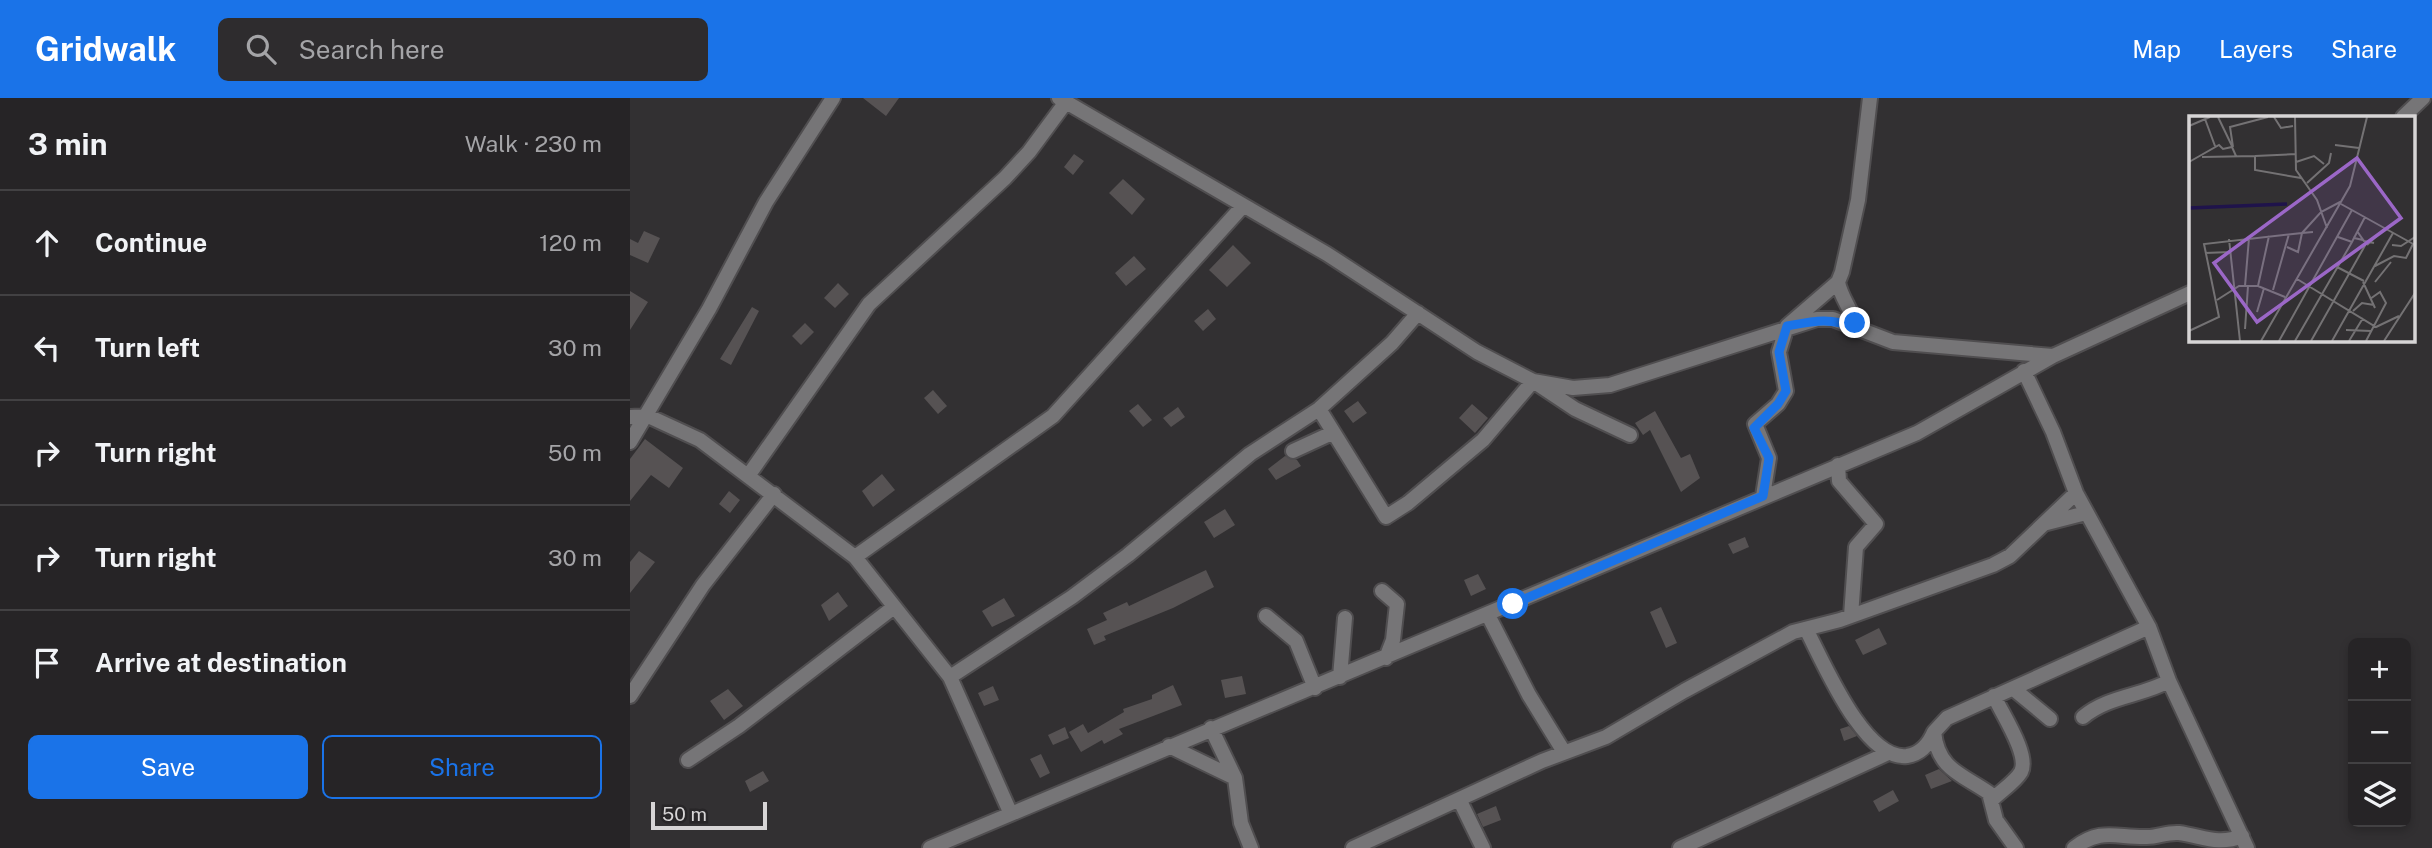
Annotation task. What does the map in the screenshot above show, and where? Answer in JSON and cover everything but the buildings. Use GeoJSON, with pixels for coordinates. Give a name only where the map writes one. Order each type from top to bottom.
{"type":"FeatureCollection","features":[{"type":"Feature","properties":{"kind":"street"},"geometry":{"type":"LineString","coordinates":[[1856,328],[1854,314],[1840,292],[1838,282],[1852,231],[1870,98]]}},
{"type":"Feature","properties":{"kind":"street"},"geometry":{"type":"LineString","coordinates":[[2404,116],[2423,98]]}},
{"type":"Feature","properties":{"kind":"street"},"geometry":{"type":"LineString","coordinates":[[630,442],[648,416],[766,202],[826,100]]}},
{"type":"Feature","properties":{"kind":"street"},"geometry":{"type":"LineString","coordinates":[[748,476],[869,304],[1005,178],[1029,152],[1062,100],[1327,254],[1478,352],[1533,381],[1575,409],[1630,435]]}},
{"type":"Feature","properties":{"kind":"street"},"geometry":{"type":"LineString","coordinates":[[855,557],[1052,416],[1242,207]]}},
{"type":"Feature","properties":{"kind":"street"},"geometry":{"type":"LineString","coordinates":[[1768,494],[1769,458],[1754,428],[1778,404],[1786,391],[1779,352],[1787,326],[1838,282]]}},
{"type":"Feature","properties":{"kind":"street"},"geometry":{"type":"LineString","coordinates":[[930,848],[1211,728],[1386,659],[1768,494],[1917,433],[2053,356],[2189,293]]}},
{"type":"Feature","properties":{"kind":"street"},"geometry":{"type":"LineString","coordinates":[[950,677],[1072,597],[1128,555],[1250,454],[1319,409],[1359,375],[1419,313]]}},
{"type":"Feature","properties":{"kind":"street"},"geometry":{"type":"LineString","coordinates":[[1533,381],[1573,388],[1610,385],[1703,357],[1787,326],[1816,319],[1833,319],[1893,342],[2053,356]]}},
{"type":"Feature","properties":{"kind":"street"},"geometry":{"type":"LineString","coordinates":[[2024,371],[2053,432],[2076,493],[2149,628],[2169,681],[2244,842],[2214,842],[2180,834],[2146,837],[2117,833],[2089,839],[2074,848]]}},
{"type":"Feature","properties":{"kind":"street"},"geometry":{"type":"LineString","coordinates":[[1319,409],[1382,515],[1388,517],[1483,440],[1533,381]]}},
{"type":"Feature","properties":{"kind":"street"},"geometry":{"type":"LineString","coordinates":[[630,417],[648,416],[700,440],[855,557],[950,677],[1010,812]]}},
{"type":"Feature","properties":{"kind":"street"},"geometry":{"type":"LineString","coordinates":[[1293,451],[1332,433]]}},
{"type":"Feature","properties":{"kind":"street"},"geometry":{"type":"LineString","coordinates":[[1838,465],[1839,481],[1876,524],[1856,547],[1851,616]]}},
{"type":"Feature","properties":{"kind":"street"},"geometry":{"type":"LineString","coordinates":[[1353,848],[1564,752],[1623,729],[1793,632],[1851,616],[1993,565],[2010,556],[2076,493]]}},
{"type":"Feature","properties":{"kind":"street"},"geometry":{"type":"LineString","coordinates":[[630,695],[703,585],[774,494]]}},
{"type":"Feature","properties":{"kind":"street"},"geometry":{"type":"LineString","coordinates":[[2046,523],[2087,513]]}},
{"type":"Feature","properties":{"kind":"street"},"geometry":{"type":"LineString","coordinates":[[1382,591],[1397,604],[1393,640],[1386,659]]}},
{"type":"Feature","properties":{"kind":"street"},"geometry":{"type":"LineString","coordinates":[[688,760],[749,719],[894,607]]}},
{"type":"Feature","properties":{"kind":"street"},"geometry":{"type":"LineString","coordinates":[[1488,615],[1529,695],[1564,752]]}},
{"type":"Feature","properties":{"kind":"street"},"geometry":{"type":"LineString","coordinates":[[1266,616],[1296,641],[1315,688]]}},
{"type":"Feature","properties":{"kind":"street"},"geometry":{"type":"LineString","coordinates":[[1340,677],[1345,618]]}},
{"type":"Feature","properties":{"kind":"street"},"geometry":{"type":"LineString","coordinates":[[1806,629],[1836,691],[1886,754],[1896,757],[1920,751],[1947,718],[2149,628]]}},
{"type":"Feature","properties":{"kind":"street"},"geometry":{"type":"LineString","coordinates":[[2083,716],[2102,704],[2157,688],[2169,681]]}},
{"type":"Feature","properties":{"kind":"street"},"geometry":{"type":"LineString","coordinates":[[2015,690],[2050,719]]}},
{"type":"Feature","properties":{"kind":"street"},"geometry":{"type":"LineString","coordinates":[[1993,799],[2018,776],[2023,765],[2021,751],[1994,696]]}},
{"type":"Feature","properties":{"kind":"street"},"geometry":{"type":"LineString","coordinates":[[1211,728],[1235,778],[1241,823],[1251,848]]}},
{"type":"Feature","properties":{"kind":"street"},"geometry":{"type":"LineString","coordinates":[[1934,732],[1936,748],[1946,764],[1993,799],[1996,820],[2009,845]]}},
{"type":"Feature","properties":{"kind":"street"},"geometry":{"type":"LineString","coordinates":[[1169,746],[1235,778]]}},
{"type":"Feature","properties":{"kind":"street"},"geometry":{"type":"LineString","coordinates":[[1681,848],[1886,754]]}},
{"type":"Feature","properties":{"kind":"street"},"geometry":{"type":"LineString","coordinates":[[1460,801],[1483,848]]}},
{"type":"Feature","properties":{"kind":"route"},"geometry":{"type":"LineString","coordinates":[[1513,604],[1763,496],[1769,458],[1754,428],[1755,424],[1778,404],[1786,391],[1787,384],[1781,372],[1779,352],[1787,326],[1816,319],[1833,319],[1856,328],[1855,323]]}}]}
